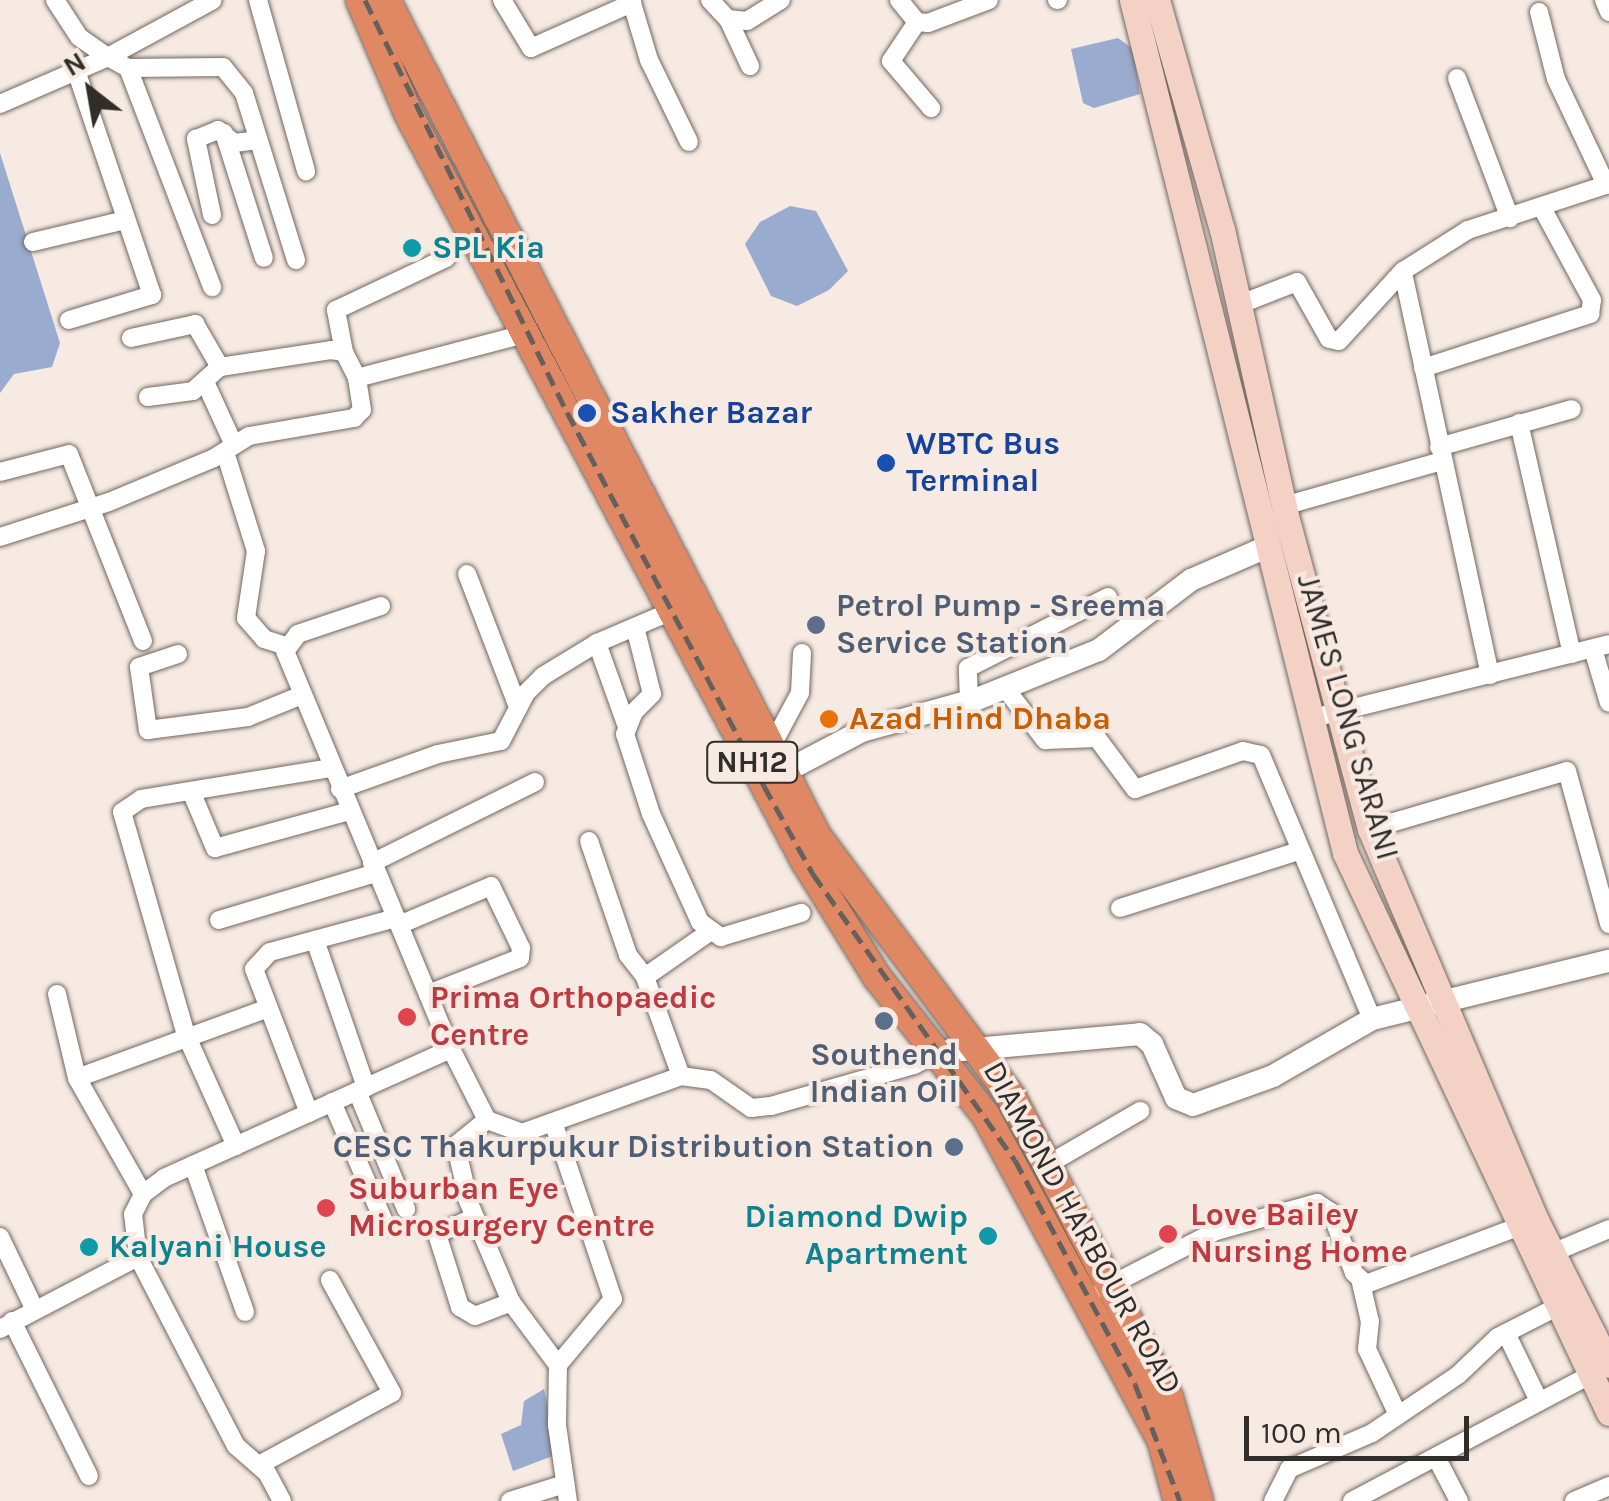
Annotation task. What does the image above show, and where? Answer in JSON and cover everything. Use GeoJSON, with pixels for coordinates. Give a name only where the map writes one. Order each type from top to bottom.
{"type":"FeatureCollection","features":[{"type":"Feature","properties":{"kind":"highway","name":"DIAMOND HARBOUR ROAD"},"geometry":{"type":"LineString","coordinates":[[360,0],[408,115],[525,334],[607,460],[817,836],[1012,1098],[1047,1164],[1162,1442],[1178,1501]]}},
{"type":"Feature","properties":{"kind":"highway","name":"DIAMOND HARBOUR ROAD"},"geometry":{"type":"LineString","coordinates":[[386,0],[607,460],[672,611],[804,861],[877,977],[986,1114],[1169,1398],[1199,1501]]}},
{"type":"Feature","properties":{"kind":"main road","name":"JAMES LONG SARANI"},"geometry":{"type":"LineString","coordinates":[[1132,0],[1345,853],[1429,1004],[1518,1227],[1558,1307],[1600,1370],[1609,1413]]}},
{"type":"Feature","properties":{"kind":"main road"},"geometry":{"type":"LineString","coordinates":[[1157,0],[1370,829],[1429,1004],[1552,1253],[1600,1370]]}},
{"type":"Feature","properties":{"kind":"main road"},"geometry":{"type":"LineString","coordinates":[[1204,292],[1236,296]]}},
{"type":"Feature","properties":{"kind":"street"},"geometry":{"type":"LineString","coordinates":[[55,0],[80,37],[128,68],[223,67],[244,93],[296,260]]}},
{"type":"Feature","properties":{"kind":"street"},"geometry":{"type":"LineString","coordinates":[[258,0],[306,171]]}},
{"type":"Feature","properties":{"kind":"street"},"geometry":{"type":"LineString","coordinates":[[502,0],[530,48],[632,1],[649,60],[689,142]]}},
{"type":"Feature","properties":{"kind":"street"},"geometry":{"type":"LineString","coordinates":[[710,0],[728,20],[750,66]]}},
{"type":"Feature","properties":{"kind":"street"},"geometry":{"type":"LineString","coordinates":[[728,20],[747,21],[781,0]]}},
{"type":"Feature","properties":{"kind":"street"},"geometry":{"type":"LineString","coordinates":[[899,0],[917,22]]}},
{"type":"Feature","properties":{"kind":"street"},"geometry":{"type":"LineString","coordinates":[[931,108],[891,62],[917,22],[989,0]]}},
{"type":"Feature","properties":{"kind":"street"},"geometry":{"type":"LineString","coordinates":[[1604,0],[1609,12]]}},
{"type":"Feature","properties":{"kind":"street"},"geometry":{"type":"LineString","coordinates":[[0,104],[108,57],[203,3]]}},
{"type":"Feature","properties":{"kind":"street"},"geometry":{"type":"LineString","coordinates":[[1236,296],[1297,282],[1330,339],[1339,341],[1403,271],[1440,243],[1608,184],[1556,79],[1539,12]]}},
{"type":"Feature","properties":{"kind":"street"},"geometry":{"type":"LineString","coordinates":[[128,68],[212,287]]}},
{"type":"Feature","properties":{"kind":"street"},"geometry":{"type":"LineString","coordinates":[[76,70],[125,220],[168,328]]}},
{"type":"Feature","properties":{"kind":"street"},"geometry":{"type":"LineString","coordinates":[[1457,78],[1510,218]]}},
{"type":"Feature","properties":{"kind":"street"},"geometry":{"type":"LineString","coordinates":[[212,215],[193,146],[202,134],[224,134],[234,143],[258,140]]}},
{"type":"Feature","properties":{"kind":"street"},"geometry":{"type":"LineString","coordinates":[[224,134],[264,258]]}},
{"type":"Feature","properties":{"kind":"street"},"geometry":{"type":"LineString","coordinates":[[1423,368],[1590,314],[1592,300],[1542,208]]}},
{"type":"Feature","properties":{"kind":"street"},"geometry":{"type":"LineString","coordinates":[[32,242],[125,220]]}},
{"type":"Feature","properties":{"kind":"street"},"geometry":{"type":"LineString","coordinates":[[0,537],[90,508],[229,447],[354,418],[362,410],[357,378],[344,352],[336,310],[446,258]]}},
{"type":"Feature","properties":{"kind":"street"},"geometry":{"type":"LineString","coordinates":[[1403,271],[1490,675]]}},
{"type":"Feature","properties":{"kind":"street"},"geometry":{"type":"LineString","coordinates":[[69,320],[152,295]]}},
{"type":"Feature","properties":{"kind":"street"},"geometry":{"type":"LineString","coordinates":[[131,338],[195,324],[220,367]]}},
{"type":"Feature","properties":{"kind":"street"},"geometry":{"type":"LineString","coordinates":[[357,378],[525,334]]}},
{"type":"Feature","properties":{"kind":"street"},"geometry":{"type":"LineString","coordinates":[[148,396],[206,384],[220,367],[344,352]]}},
{"type":"Feature","properties":{"kind":"street"},"geometry":{"type":"LineString","coordinates":[[206,384],[229,447],[256,551],[246,618],[264,639],[285,646]]}},
{"type":"Feature","properties":{"kind":"street"},"geometry":{"type":"LineString","coordinates":[[1284,506],[1572,409]]}},
{"type":"Feature","properties":{"kind":"street"},"geometry":{"type":"LineString","coordinates":[[1519,424],[1572,654]]}},
{"type":"Feature","properties":{"kind":"street"},"geometry":{"type":"LineString","coordinates":[[0,472],[65,452],[142,640]]}},
{"type":"Feature","properties":{"kind":"street"},"geometry":{"type":"LineString","coordinates":[[777,760],[862,731],[969,702],[1099,650],[1191,580],[1267,547]]}},
{"type":"Feature","properties":{"kind":"street"},"geometry":{"type":"LineString","coordinates":[[467,574],[518,706]]}},
{"type":"Feature","properties":{"kind":"street"},"geometry":{"type":"LineString","coordinates":[[969,702],[968,668],[1108,596]]}},
{"type":"Feature","properties":{"kind":"street"},"geometry":{"type":"LineString","coordinates":[[285,646],[298,634],[382,606]]}},
{"type":"Feature","properties":{"kind":"street"},"geometry":{"type":"LineString","coordinates":[[340,790],[438,754],[501,741],[518,706],[543,676],[597,643],[672,611]]}},
{"type":"Feature","properties":{"kind":"street"},"geometry":{"type":"LineString","coordinates":[[626,724],[652,694],[635,626]]}},
{"type":"Feature","properties":{"kind":"street"},"geometry":{"type":"LineString","coordinates":[[597,643],[652,814],[708,933],[721,937],[800,913]]}},
{"type":"Feature","properties":{"kind":"street"},"geometry":{"type":"LineString","coordinates":[[285,646],[330,768],[452,1049],[487,1120],[522,1133],[554,1125],[681,1076],[710,1080],[750,1108],[772,1106],[969,1045],[1068,1045],[1146,1036],[1176,1098],[1193,1105],[1273,1076],[1372,1020],[1609,961]]}},
{"type":"Feature","properties":{"kind":"street"},"geometry":{"type":"LineString","coordinates":[[1309,719],[1601,646],[1609,703]]}},
{"type":"Feature","properties":{"kind":"street"},"geometry":{"type":"LineString","coordinates":[[777,760],[800,694],[802,653]]}},
{"type":"Feature","properties":{"kind":"street"},"geometry":{"type":"LineString","coordinates":[[178,654],[139,667],[148,730],[248,717],[302,695]]}},
{"type":"Feature","properties":{"kind":"street"},"geometry":{"type":"LineString","coordinates":[[1005,688],[1037,734],[1056,741],[1097,738],[1135,789],[1254,750],[1265,764],[1296,852],[1372,1020]]}},
{"type":"Feature","properties":{"kind":"street"},"geometry":{"type":"LineString","coordinates":[[236,1146],[186,1035],[121,821],[129,804],[330,768]]}},
{"type":"Feature","properties":{"kind":"street"},"geometry":{"type":"LineString","coordinates":[[1370,829],[1567,771],[1609,924]]}},
{"type":"Feature","properties":{"kind":"street"},"geometry":{"type":"LineString","coordinates":[[219,920],[374,868],[535,782]]}},
{"type":"Feature","properties":{"kind":"street"},"geometry":{"type":"LineString","coordinates":[[191,791],[215,848],[349,811]]}},
{"type":"Feature","properties":{"kind":"street"},"geometry":{"type":"LineString","coordinates":[[589,841],[628,955],[645,977],[681,1076]]}},
{"type":"Feature","properties":{"kind":"street"},"geometry":{"type":"LineString","coordinates":[[1120,908],[1296,852]]}},
{"type":"Feature","properties":{"kind":"street"},"geometry":{"type":"LineString","coordinates":[[310,1113],[255,982],[258,960],[315,940],[398,922],[492,886],[521,948],[520,958],[428,994]]}},
{"type":"Feature","properties":{"kind":"street"},"geometry":{"type":"LineString","coordinates":[[645,977],[708,933]]}},
{"type":"Feature","properties":{"kind":"street"},"geometry":{"type":"LineString","coordinates":[[315,940],[361,1089],[406,1209]]}},
{"type":"Feature","properties":{"kind":"street"},"geometry":{"type":"LineString","coordinates":[[57,994],[77,1078],[143,1194]]}},
{"type":"Feature","properties":{"kind":"street"},"geometry":{"type":"LineString","coordinates":[[77,1078],[186,1035],[266,1009]]}},
{"type":"Feature","properties":{"kind":"street"},"geometry":{"type":"LineString","coordinates":[[282,1501],[259,1466],[236,1446],[138,1257],[133,1214],[143,1194],[192,1165],[452,1049]]}},
{"type":"Feature","properties":{"kind":"street"},"geometry":{"type":"LineString","coordinates":[[332,1102],[386,1226]]}},
{"type":"Feature","properties":{"kind":"street"},"geometry":{"type":"LineString","coordinates":[[1047,1164],[1140,1112]]}},
{"type":"Feature","properties":{"kind":"street"},"geometry":{"type":"LineString","coordinates":[[487,1120],[456,1145],[465,1188],[473,1218],[510,1302],[558,1366],[566,1493],[510,1501]]}},
{"type":"Feature","properties":{"kind":"street"},"geometry":{"type":"LineString","coordinates":[[554,1125],[613,1299],[558,1366]]}},
{"type":"Feature","properties":{"kind":"street"},"geometry":{"type":"LineString","coordinates":[[192,1165],[245,1312]]}},
{"type":"Feature","properties":{"kind":"street"},"geometry":{"type":"LineString","coordinates":[[1098,1292],[1216,1231],[1318,1203],[1331,1212],[1361,1283],[1370,1321],[1367,1349],[1398,1414]]}},
{"type":"Feature","properties":{"kind":"street"},"geometry":{"type":"LineString","coordinates":[[473,1218],[437,1234],[460,1307],[475,1316],[510,1302]]}},
{"type":"Feature","properties":{"kind":"street"},"geometry":{"type":"LineString","coordinates":[[1361,1283],[1518,1227]]}},
{"type":"Feature","properties":{"kind":"street"},"geometry":{"type":"LineString","coordinates":[[1552,1253],[1606,1227]]}},
{"type":"Feature","properties":{"kind":"street"},"geometry":{"type":"LineString","coordinates":[[0,1237],[34,1308]]}},
{"type":"Feature","properties":{"kind":"street"},"geometry":{"type":"LineString","coordinates":[[89,1476],[6,1325],[138,1257]]}},
{"type":"Feature","properties":{"kind":"street"},"geometry":{"type":"LineString","coordinates":[[259,1466],[392,1393],[330,1280]]}},
{"type":"Feature","properties":{"kind":"street"},"geometry":{"type":"LineString","coordinates":[[1273,1501],[1289,1469],[1398,1414],[1506,1333],[1558,1307]]}},
{"type":"Feature","properties":{"kind":"street"},"geometry":{"type":"LineString","coordinates":[[1506,1333],[1539,1401]]}},
{"type":"Feature","properties":{"kind":"street"},"geometry":{"type":"LineString","coordinates":[[1352,1501],[1600,1370]]}},
{"type":"Feature","properties":{"kind":"street"},"geometry":{"type":"LineString","coordinates":[[1436,1457],[1459,1501]]}},
{"type":"Feature","properties":{"kind":"street"},"geometry":{"type":"LineString","coordinates":[[1574,1501],[1609,1486]]}},
{"type":"Feature","properties":{"kind":"water"},"geometry":{"type":"Polygon","coordinates":[[[1118,38],[1133,49],[1140,94],[1094,108],[1083,103],[1071,49],[1118,38]]]}},
{"type":"Feature","properties":{"kind":"water"},"geometry":{"type":"Polygon","coordinates":[[[0,153],[60,343],[52,367],[14,374],[0,393],[0,153]]]}},
{"type":"Feature","properties":{"kind":"water"},"geometry":{"type":"Polygon","coordinates":[[[790,206],[816,211],[848,271],[829,290],[797,306],[771,296],[745,244],[760,222],[790,206]]]}},
{"type":"Feature","properties":{"kind":"water"},"geometry":{"type":"Polygon","coordinates":[[[544,1389],[558,1454],[513,1471],[501,1434],[521,1425],[524,1401],[544,1389]]]}},
{"type":"Feature","properties":{"kind":"railway"},"geometry":{"type":"LineString","coordinates":[[365,0],[567,412],[764,786],[813,874],[1015,1160],[1135,1384],[1180,1501]]}},
{"type":"Feature","properties":{"kind":"place","name":"SPL Kia"},"geometry":{"type":"Point","coordinates":[412,248]}},
{"type":"Feature","properties":{"kind":"place","name":"Sakher Bazar"},"geometry":{"type":"Point","coordinates":[587,413]}},
{"type":"Feature","properties":{"kind":"place","name":"WBTC Bus Terminal"},"geometry":{"type":"Point","coordinates":[886,463]}},
{"type":"Feature","properties":{"kind":"place","name":"Petrol Pump - Sreema Service Station"},"geometry":{"type":"Point","coordinates":[816,625]}},
{"type":"Feature","properties":{"kind":"place","name":"Azad Hind Dhaba"},"geometry":{"type":"Point","coordinates":[829,719]}},
{"type":"Feature","properties":{"kind":"place","name":"Prima Orthopaedic Centre"},"geometry":{"type":"Point","coordinates":[407,1017]}},
{"type":"Feature","properties":{"kind":"place","name":"Southend Indian Oil"},"geometry":{"type":"Point","coordinates":[884,1021]}},
{"type":"Feature","properties":{"kind":"place","name":"CESC Thakurpukur Distribution Station"},"geometry":{"type":"Point","coordinates":[954,1147]}},
{"type":"Feature","properties":{"kind":"place","name":"Suburban Eye Microsurgery Centre"},"geometry":{"type":"Point","coordinates":[326,1208]}},
{"type":"Feature","properties":{"kind":"place","name":"Love Bailey Nursing Home"},"geometry":{"type":"Point","coordinates":[1168,1234]}},
{"type":"Feature","properties":{"kind":"place","name":"Diamond Dwip Apartment"},"geometry":{"type":"Point","coordinates":[988,1236]}},
{"type":"Feature","properties":{"kind":"place","name":"Kalyani House"},"geometry":{"type":"Point","coordinates":[89,1247]}}]}
